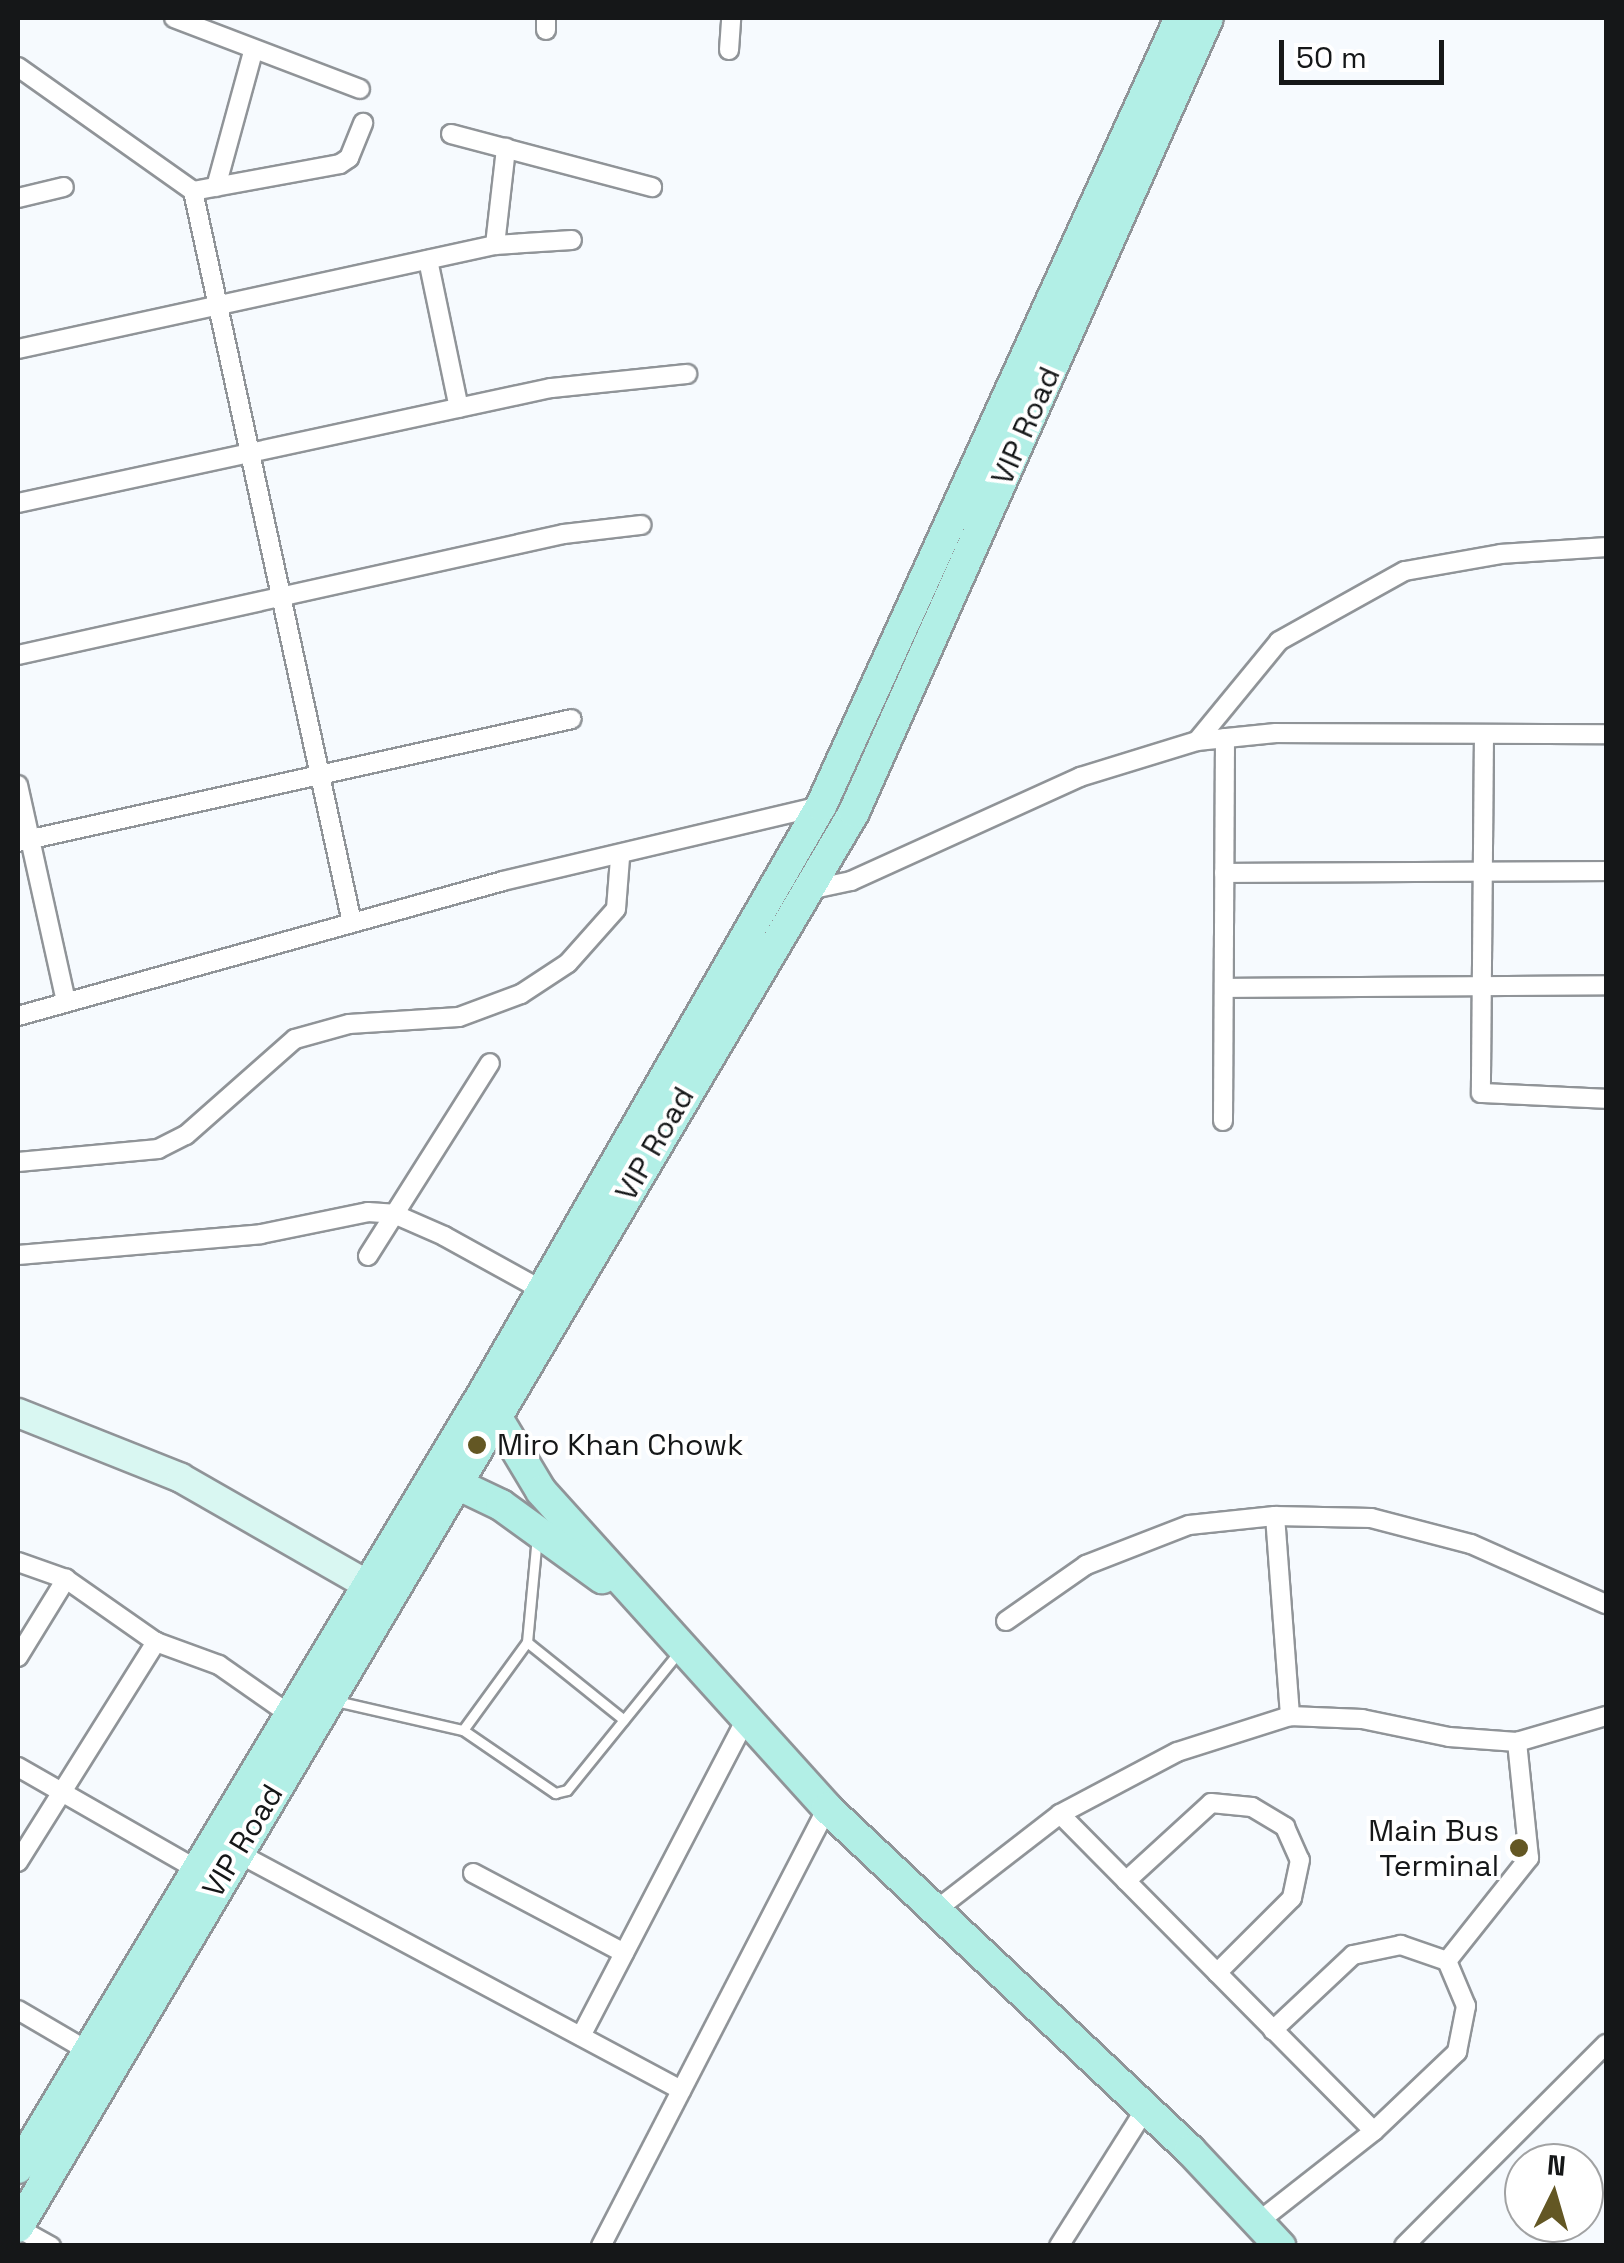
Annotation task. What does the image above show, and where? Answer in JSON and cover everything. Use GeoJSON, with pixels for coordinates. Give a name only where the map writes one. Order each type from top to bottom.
{"type":"FeatureCollection","features":[{"type":"Feature","properties":{"kind":"main road","name":"VIP Road"},"geometry":{"type":"LineString","coordinates":[[18,2168],[289,1714],[378,1590],[790,885],[821,806],[1180,18]]}},
{"type":"Feature","properties":{"kind":"main road","name":"VIP Road"},"geometry":{"type":"LineString","coordinates":[[489,1405],[542,1290],[790,885],[854,812],[1208,18]]}},
{"type":"Feature","properties":{"kind":"main road"},"geometry":{"type":"LineString","coordinates":[[489,1405],[541,1491],[827,1808],[1146,2108],[1280,2246]]}},
{"type":"Feature","properties":{"kind":"main road"},"geometry":{"type":"LineString","coordinates":[[18,1413],[181,1478],[378,1590]]}},
{"type":"Feature","properties":{"kind":"main road"},"geometry":{"type":"LineString","coordinates":[[445,1478],[538,1529],[676,1637]]}},
{"type":"Feature","properties":{"kind":"main road","name":"VIP Road"},"geometry":{"type":"LineString","coordinates":[[18,2228],[328,1700],[378,1590]]}},
{"type":"Feature","properties":{"kind":"street"},"geometry":{"type":"LineString","coordinates":[[174,18],[254,52],[360,89]]}},
{"type":"Feature","properties":{"kind":"street"},"geometry":{"type":"LineString","coordinates":[[729,50],[732,18]]}},
{"type":"Feature","properties":{"kind":"street"},"geometry":{"type":"LineString","coordinates":[[216,187],[254,52]]}},
{"type":"Feature","properties":{"kind":"street"},"geometry":{"type":"LineString","coordinates":[[18,68],[194,191],[316,776],[352,923]]}},
{"type":"Feature","properties":{"kind":"street"},"geometry":{"type":"LineString","coordinates":[[194,191],[340,164],[350,158],[362,123]]}},
{"type":"Feature","properties":{"kind":"street"},"geometry":{"type":"LineString","coordinates":[[451,134],[652,187]]}},
{"type":"Feature","properties":{"kind":"street"},"geometry":{"type":"LineString","coordinates":[[496,245],[506,148]]}},
{"type":"Feature","properties":{"kind":"street"},"geometry":{"type":"LineString","coordinates":[[18,198],[64,187]]}},
{"type":"Feature","properties":{"kind":"street"},"geometry":{"type":"LineString","coordinates":[[18,349],[496,245],[572,240]]}},
{"type":"Feature","properties":{"kind":"street"},"geometry":{"type":"LineString","coordinates":[[428,260],[460,408]]}},
{"type":"Feature","properties":{"kind":"street"},"geometry":{"type":"LineString","coordinates":[[18,504],[551,388],[688,374]]}},
{"type":"Feature","properties":{"kind":"street"},"geometry":{"type":"LineString","coordinates":[[18,656],[564,534],[641,525]]}},
{"type":"Feature","properties":{"kind":"street"},"geometry":{"type":"LineString","coordinates":[[1198,741],[1279,641],[1404,572],[1501,554],[1606,547]]}},
{"type":"Feature","properties":{"kind":"street"},"geometry":{"type":"LineString","coordinates":[[24,841],[572,719]]}},
{"type":"Feature","properties":{"kind":"street"},"geometry":{"type":"LineString","coordinates":[[1484,734],[1481,1094],[1606,1099]]}},
{"type":"Feature","properties":{"kind":"street"},"geometry":{"type":"LineString","coordinates":[[790,885],[851,881],[1080,777],[1198,741],[1606,734]]}},
{"type":"Feature","properties":{"kind":"street"},"geometry":{"type":"LineString","coordinates":[[1223,1120],[1225,738]]}},
{"type":"Feature","properties":{"kind":"street"},"geometry":{"type":"LineString","coordinates":[[18,785],[24,841],[66,1002]]}},
{"type":"Feature","properties":{"kind":"street"},"geometry":{"type":"LineString","coordinates":[[18,1016],[504,881],[620,858],[821,806]]}},
{"type":"Feature","properties":{"kind":"street"},"geometry":{"type":"LineString","coordinates":[[18,1162],[158,1150],[186,1135],[295,1039],[349,1024],[460,1016],[522,994],[568,962],[616,909],[620,858]]}},
{"type":"Feature","properties":{"kind":"street"},"geometry":{"type":"LineString","coordinates":[[1224,873],[1606,871]]}},
{"type":"Feature","properties":{"kind":"street"},"geometry":{"type":"LineString","coordinates":[[1224,988],[1606,985]]}},
{"type":"Feature","properties":{"kind":"street"},"geometry":{"type":"LineString","coordinates":[[368,1256],[490,1063]]}},
{"type":"Feature","properties":{"kind":"street"},"geometry":{"type":"LineString","coordinates":[[18,1255],[261,1234],[368,1212],[394,1214],[542,1290]]}},
{"type":"Feature","properties":{"kind":"street"},"geometry":{"type":"LineString","coordinates":[[1276,1516],[1290,1716]]}},
{"type":"Feature","properties":{"kind":"street"},"geometry":{"type":"LineString","coordinates":[[1006,1621],[1086,1565],[1189,1525],[1276,1516],[1371,1518],[1454,1540],[1606,1604]]}},
{"type":"Feature","properties":{"kind":"street"},"geometry":{"type":"LineString","coordinates":[[18,1562],[66,1579],[156,1642],[219,1666],[289,1714]]}},
{"type":"Feature","properties":{"kind":"street"},"geometry":{"type":"LineString","coordinates":[[18,1657],[66,1579]]}},
{"type":"Feature","properties":{"kind":"street"},"geometry":{"type":"LineString","coordinates":[[18,1862],[156,1642]]}},
{"type":"Feature","properties":{"kind":"street"},"geometry":{"type":"LineString","coordinates":[[936,1910],[1060,1814],[1177,1752],[1290,1716],[1362,1719],[1449,1738],[1517,1742],[1606,1716]]}},
{"type":"Feature","properties":{"kind":"street"},"geometry":{"type":"LineString","coordinates":[[581,2036],[747,1718]]}},
{"type":"Feature","properties":{"kind":"street"},"geometry":{"type":"LineString","coordinates":[[1447,1961],[1529,1858],[1517,1742]]}},
{"type":"Feature","properties":{"kind":"street"},"geometry":{"type":"LineString","coordinates":[[18,1768],[198,1870]]}},
{"type":"Feature","properties":{"kind":"street"},"geometry":{"type":"LineString","coordinates":[[1126,1881],[1211,1803],[1252,1807],[1285,1827],[1300,1860],[1292,1898],[1217,1973]]}},
{"type":"Feature","properties":{"kind":"street"},"geometry":{"type":"LineString","coordinates":[[601,2246],[827,1808]]}},
{"type":"Feature","properties":{"kind":"street"},"geometry":{"type":"LineString","coordinates":[[1060,1814],[1374,2132]]}},
{"type":"Feature","properties":{"kind":"street"},"geometry":{"type":"LineString","coordinates":[[236,1852],[681,2090]]}},
{"type":"Feature","properties":{"kind":"street"},"geometry":{"type":"LineString","coordinates":[[474,1873],[624,1953]]}},
{"type":"Feature","properties":{"kind":"street"},"geometry":{"type":"LineString","coordinates":[[1258,2222],[1374,2132],[1457,2052],[1466,2006],[1447,1961],[1401,1944],[1353,1954],[1273,2030]]}},
{"type":"Feature","properties":{"kind":"street"},"geometry":{"type":"LineString","coordinates":[[18,2010],[88,2051]]}},
{"type":"Feature","properties":{"kind":"street"},"geometry":{"type":"LineString","coordinates":[[1404,2246],[1606,2044]]}},
{"type":"Feature","properties":{"kind":"street"},"geometry":{"type":"LineString","coordinates":[[1059,2246],[1146,2108]]}},
{"type":"Feature","properties":{"kind":"street"},"geometry":{"type":"LineString","coordinates":[[18,2228],[52,2246]]}},
{"type":"Feature","properties":{"kind":"lane"},"geometry":{"type":"LineString","coordinates":[[463,1730],[527,1642],[538,1529]]}},
{"type":"Feature","properties":{"kind":"lane"},"geometry":{"type":"LineString","coordinates":[[328,1700],[463,1730],[555,1793],[567,1790],[624,1720],[676,1637]]}},
{"type":"Feature","properties":{"kind":"lane"},"geometry":{"type":"LineString","coordinates":[[527,1642],[624,1720]]}},
{"type":"Feature","properties":{"kind":"place","name":"Miro Khan Chowk"},"geometry":{"type":"Point","coordinates":[477,1445]}},
{"type":"Feature","properties":{"kind":"place","name":"Main Bus Terminal"},"geometry":{"type":"Point","coordinates":[1519,1848]}}]}
